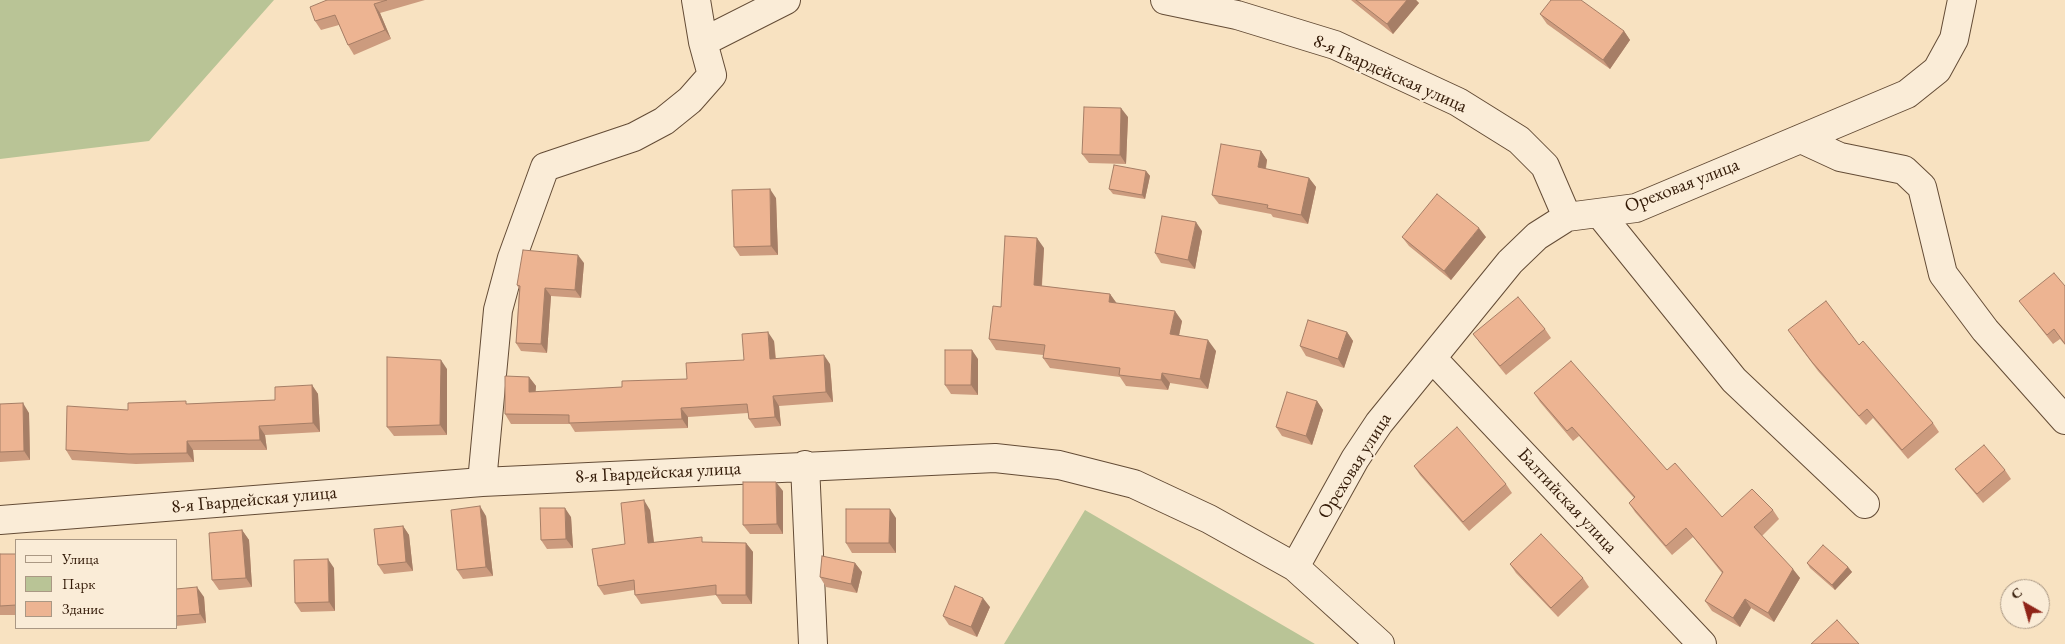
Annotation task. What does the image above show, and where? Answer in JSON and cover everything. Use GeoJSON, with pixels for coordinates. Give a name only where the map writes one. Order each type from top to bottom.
{"type":"FeatureCollection","features":[{"type":"Feature","properties":{"kind":"street"},"geometry":{"type":"LineString","coordinates":[[482,482],[498,310],[512,258],[546,167],[634,138],[664,121],[690,100],[712,75],[703,42],[696,0]]}},
{"type":"Feature","properties":{"kind":"street"},"geometry":{"type":"LineString","coordinates":[[703,42],[786,0]]}},
{"type":"Feature","properties":{"kind":"street","name":"8-я Гвардейская улица"},"geometry":{"type":"LineString","coordinates":[[1165,0],[1237,15],[1335,45],[1458,102],[1519,140],[1545,166],[1567,217]]}},
{"type":"Feature","properties":{"kind":"street","name":"Ореховая улица"},"geometry":{"type":"LineString","coordinates":[[1295,567],[1355,459],[1379,422],[1510,262],[1537,236],[1567,217],[1636,208],[1907,94],[1938,70],[1954,39],[1962,0]]}},
{"type":"Feature","properties":{"kind":"street"},"geometry":{"type":"LineString","coordinates":[[1801,139],[1840,157],[1904,170],[1922,187],[1943,274],[1985,330],[2065,420]]}},
{"type":"Feature","properties":{"kind":"street"},"geometry":{"type":"LineString","coordinates":[[1600,214],[1734,380],[1865,504]]}},
{"type":"Feature","properties":{"kind":"street","name":"Балтийская улица"},"geometry":{"type":"LineString","coordinates":[[1432,358],[1702,644]]}},
{"type":"Feature","properties":{"kind":"street","name":"8-я Гвардейская улица"},"geometry":{"type":"LineString","coordinates":[[0,520],[482,482],[805,465],[995,458],[1059,465],[1134,484],[1209,519],[1295,567],[1380,644]]}},
{"type":"Feature","properties":{"kind":"street"},"geometry":{"type":"LineString","coordinates":[[805,465],[813,644]]}},
{"type":"Feature","properties":{"kind":"green space"},"geometry":{"type":"Polygon","coordinates":[[[0,0],[274,0],[149,141],[0,159],[0,0]]]}},
{"type":"Feature","properties":{"kind":"green space"},"geometry":{"type":"Polygon","coordinates":[[[1085,510],[1315,644],[1004,644],[1085,510]]]}},
{"type":"Feature","properties":{"kind":"building"},"geometry":{"type":"Polygon","coordinates":[[[327,0],[387,0],[374,4],[385,30],[348,45],[335,15],[315,21],[310,7],[327,0]]]}},
{"type":"Feature","properties":{"kind":"building"},"geometry":{"type":"Polygon","coordinates":[[[1356,0],[1407,0],[1387,24],[1356,0]]]}},
{"type":"Feature","properties":{"kind":"building"},"geometry":{"type":"Polygon","coordinates":[[[1551,0],[1581,0],[1624,31],[1603,60],[1540,14],[1551,0]]]}},
{"type":"Feature","properties":{"kind":"building"},"geometry":{"type":"Polygon","coordinates":[[[1084,107],[1121,108],[1120,155],[1082,154],[1084,107]]]}},
{"type":"Feature","properties":{"kind":"building"},"geometry":{"type":"Polygon","coordinates":[[[1221,144],[1261,151],[1258,167],[1309,178],[1301,215],[1267,208],[1268,205],[1212,195],[1221,144]]]}},
{"type":"Feature","properties":{"kind":"building"},"geometry":{"type":"Polygon","coordinates":[[[1114,165],[1146,171],[1142,195],[1109,189],[1114,165]]]}},
{"type":"Feature","properties":{"kind":"building"},"geometry":{"type":"Polygon","coordinates":[[[770,189],[771,246],[734,247],[732,190],[770,189]]]}},
{"type":"Feature","properties":{"kind":"building"},"geometry":{"type":"Polygon","coordinates":[[[1437,194],[1479,228],[1444,271],[1402,237],[1437,194]]]}},
{"type":"Feature","properties":{"kind":"building"},"geometry":{"type":"Polygon","coordinates":[[[1162,216],[1196,222],[1188,260],[1155,253],[1162,216]]]}},
{"type":"Feature","properties":{"kind":"building"},"geometry":{"type":"Polygon","coordinates":[[[1005,236],[1037,238],[1034,285],[1110,294],[1109,302],[1175,311],[1170,334],[1208,340],[1200,379],[1162,373],[1161,380],[1119,375],[1120,368],[1043,358],[1045,345],[989,339],[993,306],[1001,307],[1005,236]]]}},
{"type":"Feature","properties":{"kind":"building"},"geometry":{"type":"Polygon","coordinates":[[[523,250],[578,255],[575,290],[545,288],[541,344],[516,343],[520,286],[517,285],[523,250]]]}},
{"type":"Feature","properties":{"kind":"building"},"geometry":{"type":"Polygon","coordinates":[[[2054,273],[2065,286],[2065,344],[2054,329],[2047,335],[2019,301],[2054,273]]]}},
{"type":"Feature","properties":{"kind":"building"},"geometry":{"type":"Polygon","coordinates":[[[1518,297],[1545,329],[1500,366],[1473,334],[1518,297]]]}},
{"type":"Feature","properties":{"kind":"building"},"geometry":{"type":"Polygon","coordinates":[[[1826,301],[1859,345],[1863,341],[1933,423],[1902,450],[1867,409],[1859,416],[1812,362],[1788,330],[1826,301]]]}},
{"type":"Feature","properties":{"kind":"building"},"geometry":{"type":"Polygon","coordinates":[[[1308,320],[1347,332],[1338,359],[1300,346],[1308,320]]]}},
{"type":"Feature","properties":{"kind":"building"},"geometry":{"type":"Polygon","coordinates":[[[768,332],[770,359],[824,355],[826,392],[773,396],[775,417],[749,419],[747,404],[681,408],[682,419],[569,423],[569,415],[505,414],[505,376],[529,377],[529,392],[622,387],[622,381],[687,379],[686,363],[744,360],[742,334],[768,332]]]}},
{"type":"Feature","properties":{"kind":"building"},"geometry":{"type":"Polygon","coordinates":[[[945,350],[972,350],[971,385],[945,385],[945,350]]]}},
{"type":"Feature","properties":{"kind":"building"},"geometry":{"type":"Polygon","coordinates":[[[387,357],[441,360],[440,425],[387,427],[387,357]]]}},
{"type":"Feature","properties":{"kind":"building"},"geometry":{"type":"Polygon","coordinates":[[[1571,361],[1667,470],[1675,463],[1722,517],[1752,489],[1773,510],[1754,527],[1793,569],[1768,613],[1745,599],[1733,618],[1705,601],[1723,572],[1686,528],[1666,546],[1629,503],[1635,497],[1572,427],[1567,431],[1534,393],[1571,361]]]}},
{"type":"Feature","properties":{"kind":"building"},"geometry":{"type":"Polygon","coordinates":[[[312,385],[313,423],[259,426],[260,440],[187,441],[187,453],[129,454],[66,450],[67,406],[128,410],[128,403],[186,401],[186,404],[275,400],[275,387],[312,385]]]}},
{"type":"Feature","properties":{"kind":"building"},"geometry":{"type":"Polygon","coordinates":[[[1287,392],[1317,401],[1306,436],[1276,427],[1287,392]]]}},
{"type":"Feature","properties":{"kind":"building"},"geometry":{"type":"Polygon","coordinates":[[[23,403],[24,451],[0,452],[0,404],[23,403]]]}},
{"type":"Feature","properties":{"kind":"building"},"geometry":{"type":"Polygon","coordinates":[[[1457,427],[1506,484],[1463,522],[1414,466],[1457,427]]]}},
{"type":"Feature","properties":{"kind":"building"},"geometry":{"type":"Polygon","coordinates":[[[1984,445],[2005,470],[1977,494],[1955,469],[1984,445]]]}},
{"type":"Feature","properties":{"kind":"building"},"geometry":{"type":"Polygon","coordinates":[[[743,482],[776,482],[777,524],[743,525],[743,482]]]}},
{"type":"Feature","properties":{"kind":"building"},"geometry":{"type":"Polygon","coordinates":[[[644,500],[648,543],[702,537],[702,542],[746,543],[746,595],[716,595],[716,585],[635,595],[634,580],[598,586],[592,549],[625,544],[621,503],[644,500]]]}},
{"type":"Feature","properties":{"kind":"building"},"geometry":{"type":"Polygon","coordinates":[[[480,506],[486,567],[457,570],[451,510],[480,506]]]}},
{"type":"Feature","properties":{"kind":"building"},"geometry":{"type":"Polygon","coordinates":[[[540,508],[565,508],[566,539],[541,540],[540,508]]]}},
{"type":"Feature","properties":{"kind":"building"},"geometry":{"type":"Polygon","coordinates":[[[846,509],[890,509],[889,543],[846,543],[846,509]]]}},
{"type":"Feature","properties":{"kind":"building"},"geometry":{"type":"Polygon","coordinates":[[[403,526],[406,562],[378,565],[374,529],[403,526]]]}},
{"type":"Feature","properties":{"kind":"building"},"geometry":{"type":"Polygon","coordinates":[[[242,530],[246,578],[212,580],[209,533],[242,530]]]}},
{"type":"Feature","properties":{"kind":"building"},"geometry":{"type":"Polygon","coordinates":[[[1541,534],[1583,578],[1551,608],[1510,564],[1541,534]]]}},
{"type":"Feature","properties":{"kind":"building"},"geometry":{"type":"Polygon","coordinates":[[[1823,545],[1848,567],[1832,585],[1807,563],[1823,545]]]}},
{"type":"Feature","properties":{"kind":"building"},"geometry":{"type":"Polygon","coordinates":[[[0,554],[15,554],[15,605],[0,606],[0,554]]]}},
{"type":"Feature","properties":{"kind":"building"},"geometry":{"type":"Polygon","coordinates":[[[822,556],[855,563],[851,584],[820,577],[822,556]]]}},
{"type":"Feature","properties":{"kind":"building"},"geometry":{"type":"Polygon","coordinates":[[[328,559],[329,602],[295,603],[294,560],[328,559]]]}},
{"type":"Feature","properties":{"kind":"building"},"geometry":{"type":"Polygon","coordinates":[[[955,586],[983,598],[971,627],[943,616],[955,586]]]}},
{"type":"Feature","properties":{"kind":"building"},"geometry":{"type":"Polygon","coordinates":[[[197,587],[200,614],[178,616],[178,589],[197,587]]]}},
{"type":"Feature","properties":{"kind":"building"},"geometry":{"type":"Polygon","coordinates":[[[1837,620],[1859,644],[1811,644],[1837,620]]]}}]}
